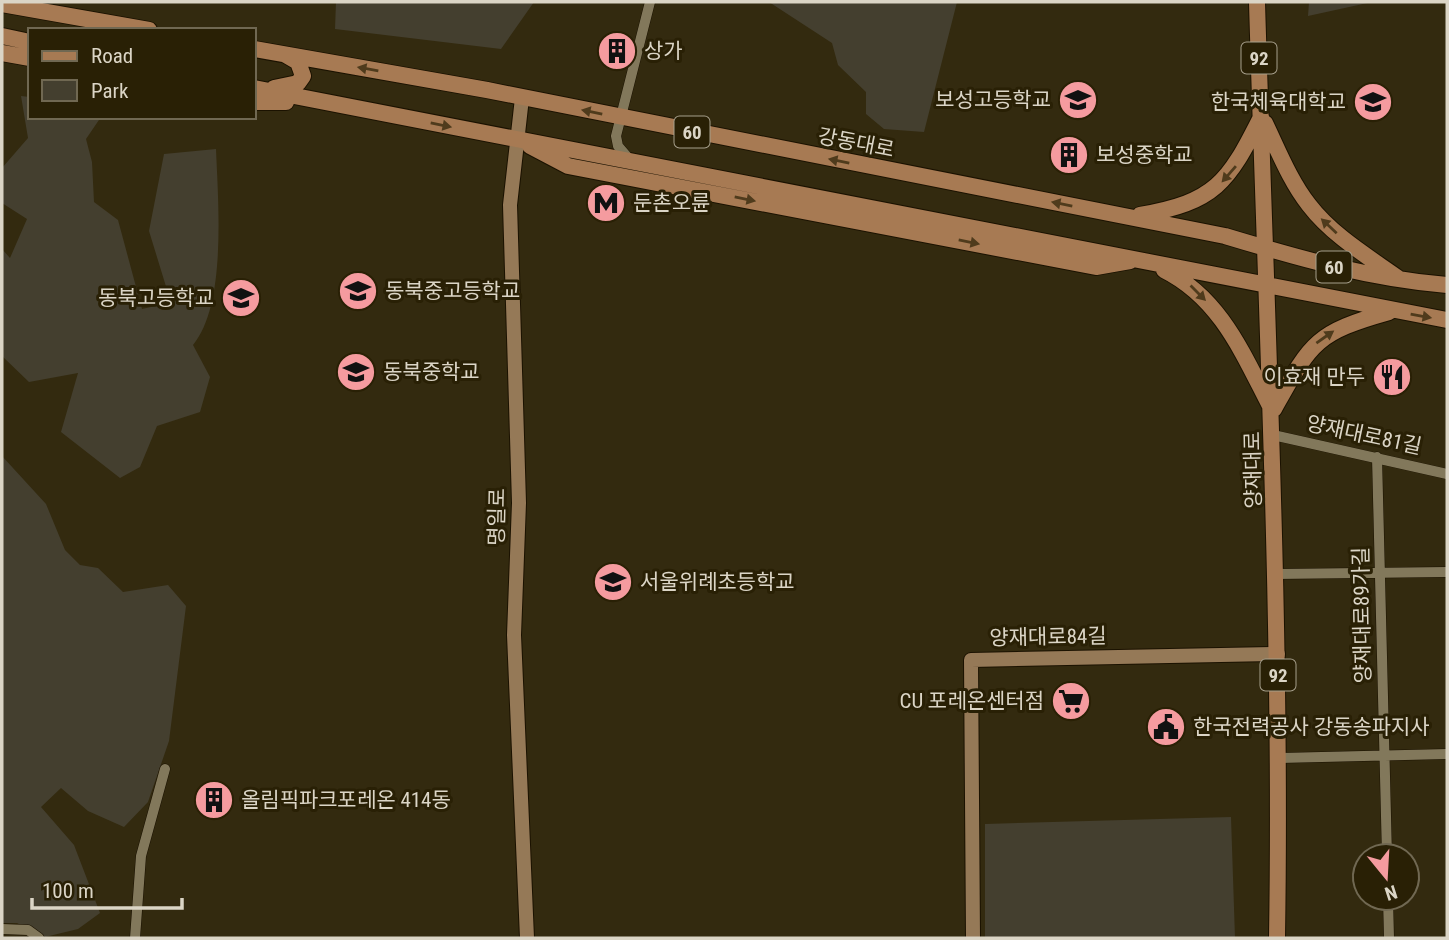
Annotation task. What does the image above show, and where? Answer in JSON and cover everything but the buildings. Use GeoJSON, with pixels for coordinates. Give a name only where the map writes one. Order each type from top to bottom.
{"type":"FeatureCollection","features":[{"type":"Feature","properties":{"kind":"main road","name":"양재대로"},"geometry":{"type":"LineString","coordinates":[[1257,2],[1278,654],[1280,758],[1277,938]]}},
{"type":"Feature","properties":{"kind":"main road"},"geometry":{"type":"LineString","coordinates":[[2,4],[138,28]]}},
{"type":"Feature","properties":{"kind":"main road"},"geometry":{"type":"LineString","coordinates":[[2,36],[28,42]]}},
{"type":"Feature","properties":{"kind":"main road","name":"강동대로"},"geometry":{"type":"LineString","coordinates":[[256,48],[1225,236],[1303,260],[1402,282],[1447,285]]}},
{"type":"Feature","properties":{"kind":"main road"},"geometry":{"type":"LineString","coordinates":[[2,53],[28,58]]}},
{"type":"Feature","properties":{"kind":"main road"},"geometry":{"type":"LineString","coordinates":[[256,93],[299,83],[303,76],[302,69],[284,54]]}},
{"type":"Feature","properties":{"kind":"main road","name":"60"},"geometry":{"type":"LineString","coordinates":[[256,93],[328,103],[516,138],[1447,320]]}},
{"type":"Feature","properties":{"kind":"main road","name":"명일로"},"geometry":{"type":"LineString","coordinates":[[522,98],[510,205],[519,503],[514,635],[527,938]]}},
{"type":"Feature","properties":{"kind":"main road"},"geometry":{"type":"LineString","coordinates":[[1129,217],[1178,209],[1201,199],[1237,164],[1262,115]]}},
{"type":"Feature","properties":{"kind":"main road"},"geometry":{"type":"LineString","coordinates":[[1262,115],[1293,181],[1308,205],[1332,230],[1402,282]]}},
{"type":"Feature","properties":{"kind":"main road"},"geometry":{"type":"LineString","coordinates":[[516,138],[568,166],[1096,267],[1140,259],[1193,286],[1220,315],[1238,342],[1272,411]]}},
{"type":"Feature","properties":{"kind":"main road"},"geometry":{"type":"LineString","coordinates":[[1272,411],[1311,347],[1328,333],[1394,311]]}},
{"type":"Feature","properties":{"kind":"main road","name":"양재대로84길"},"geometry":{"type":"LineString","coordinates":[[973,938],[971,660],[1278,654]]}},
{"type":"Feature","properties":{"kind":"street"},"geometry":{"type":"LineString","coordinates":[[630,161],[618,146],[616,136],[650,2]]}},
{"type":"Feature","properties":{"kind":"street","name":"양재대로81길"},"geometry":{"type":"LineString","coordinates":[[1273,435],[1447,474]]}},
{"type":"Feature","properties":{"kind":"street","name":"양재대로89가길"},"geometry":{"type":"LineString","coordinates":[[1377,457],[1387,842]]}},
{"type":"Feature","properties":{"kind":"street"},"geometry":{"type":"LineString","coordinates":[[1276,574],[1447,572]]}},
{"type":"Feature","properties":{"kind":"street"},"geometry":{"type":"LineString","coordinates":[[1280,758],[1447,754]]}},
{"type":"Feature","properties":{"kind":"street"},"geometry":{"type":"LineString","coordinates":[[135,938],[141,856],[165,769]]}},
{"type":"Feature","properties":{"kind":"street"},"geometry":{"type":"LineString","coordinates":[[1388,912],[1389,938]]}},
{"type":"Feature","properties":{"kind":"street"},"geometry":{"type":"LineString","coordinates":[[2,929],[28,930],[39,938]]}},
{"type":"Feature","properties":{"kind":"green space"},"geometry":{"type":"Polygon","coordinates":[[[336,2],[534,2],[501,49],[335,29],[336,2]]]}},
{"type":"Feature","properties":{"kind":"green space"},"geometry":{"type":"Polygon","coordinates":[[[769,2],[957,2],[924,132],[884,129],[866,114],[866,92],[838,65],[832,43],[769,2]]]}},
{"type":"Feature","properties":{"kind":"green space"},"geometry":{"type":"Polygon","coordinates":[[[1309,2],[1372,2],[1308,16],[1309,2]]]}},
{"type":"Feature","properties":{"kind":"green space"},"geometry":{"type":"Polygon","coordinates":[[[21,96],[28,97],[28,119],[100,119],[86,139],[92,162],[94,202],[118,220],[142,309],[160,305],[168,293],[149,231],[164,154],[216,149],[219,223],[216,279],[204,327],[193,345],[210,377],[200,412],[157,426],[140,467],[120,478],[61,432],[78,373],[29,382],[2,356],[2,249],[10,258],[27,219],[2,203],[2,168],[28,138],[21,96]]]}},
{"type":"Feature","properties":{"kind":"green space"},"geometry":{"type":"Polygon","coordinates":[[[2,456],[46,504],[65,550],[80,565],[98,568],[123,592],[168,585],[186,606],[169,741],[148,802],[124,827],[88,811],[61,788],[41,807],[74,845],[100,913],[78,929],[45,937],[17,923],[2,923],[2,456]]]}},
{"type":"Feature","properties":{"kind":"green space"},"geometry":{"type":"Polygon","coordinates":[[[1231,817],[1235,938],[985,938],[985,824],[1231,817]]]}},
{"type":"Feature","properties":{"kind":"place","name":"상가"},"geometry":{"type":"Point","coordinates":[617,51]}},
{"type":"Feature","properties":{"kind":"place","name":"보성고등학교"},"geometry":{"type":"Point","coordinates":[1078,100]}},
{"type":"Feature","properties":{"kind":"place","name":"한국체육대학교"},"geometry":{"type":"Point","coordinates":[1373,102]}},
{"type":"Feature","properties":{"kind":"place","name":"보성중학교"},"geometry":{"type":"Point","coordinates":[1069,155]}},
{"type":"Feature","properties":{"kind":"place","name":"둔촌오륜"},"geometry":{"type":"Point","coordinates":[606,203]}},
{"type":"Feature","properties":{"kind":"place","name":"동북중고등학교"},"geometry":{"type":"Point","coordinates":[358,291]}},
{"type":"Feature","properties":{"kind":"place","name":"동북고등학교"},"geometry":{"type":"Point","coordinates":[241,298]}},
{"type":"Feature","properties":{"kind":"place","name":"동북중학교"},"geometry":{"type":"Point","coordinates":[356,372]}},
{"type":"Feature","properties":{"kind":"place","name":"이효재 만두"},"geometry":{"type":"Point","coordinates":[1392,377]}},
{"type":"Feature","properties":{"kind":"place","name":"서울위례초등학교"},"geometry":{"type":"Point","coordinates":[613,582]}},
{"type":"Feature","properties":{"kind":"place","name":"CU 포레온센터점"},"geometry":{"type":"Point","coordinates":[1071,701]}},
{"type":"Feature","properties":{"kind":"place","name":"한국전력공사 강동송파지사"},"geometry":{"type":"Point","coordinates":[1166,727]}},
{"type":"Feature","properties":{"kind":"place","name":"올림픽파크포레온 414동"},"geometry":{"type":"Point","coordinates":[214,800]}}]}
